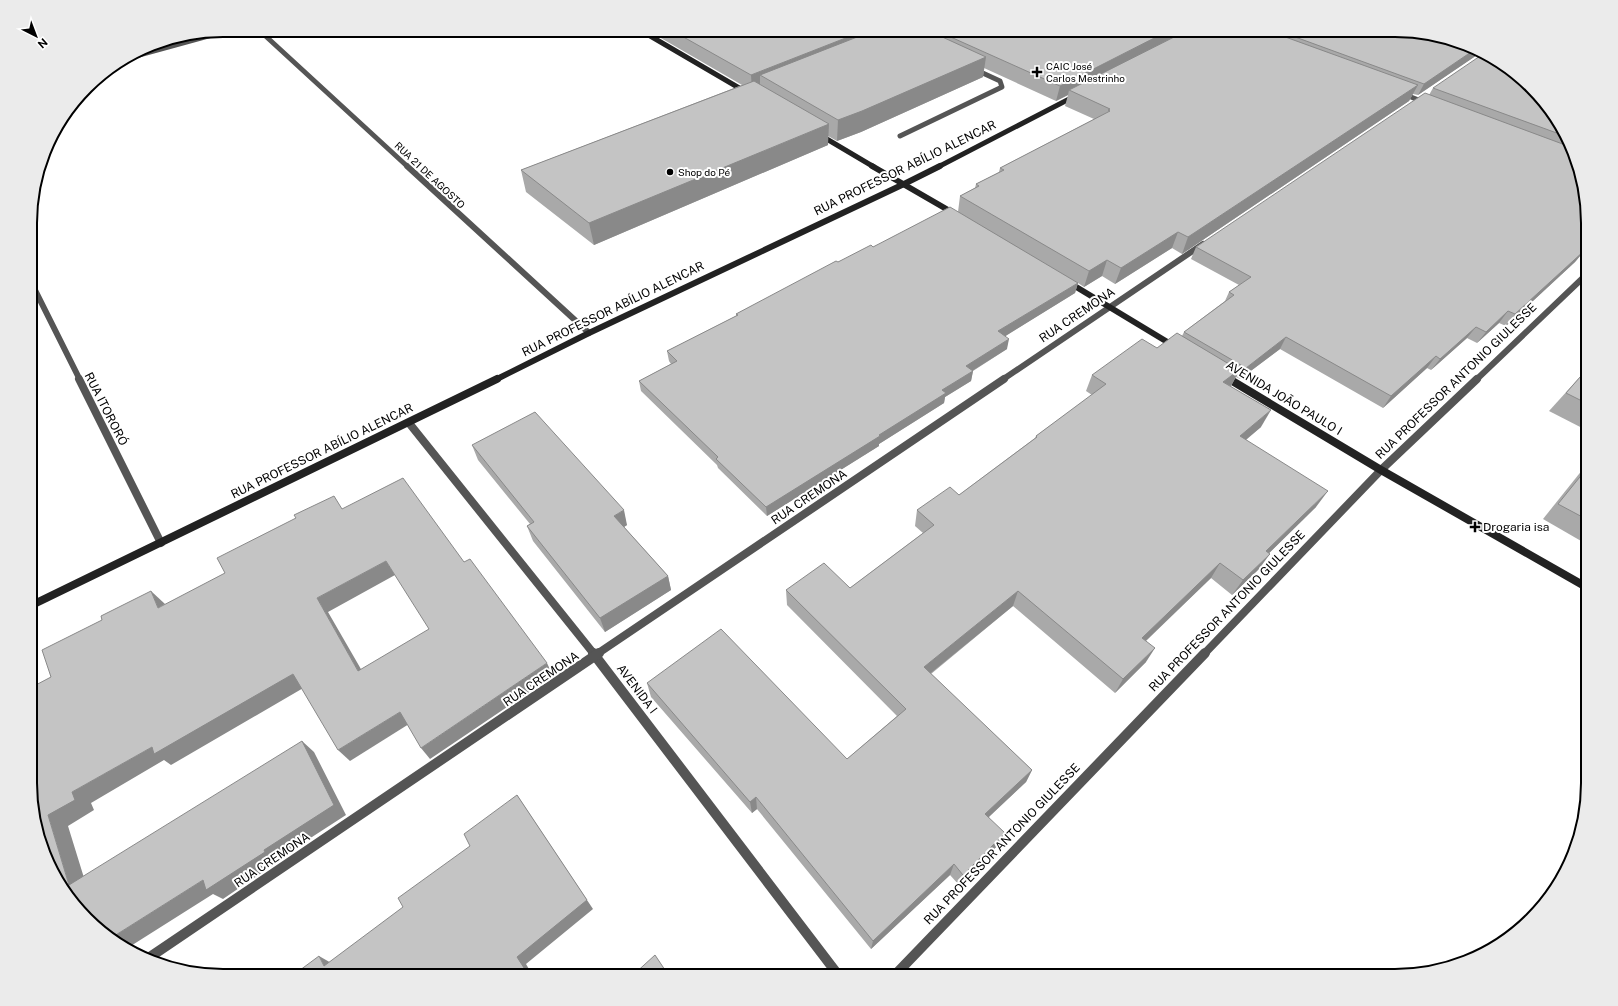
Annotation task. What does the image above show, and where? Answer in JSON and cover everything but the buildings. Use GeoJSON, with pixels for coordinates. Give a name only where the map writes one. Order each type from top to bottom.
{"type":"FeatureCollection","features":[{"type":"Feature","properties":{"kind":"street","name":"RUA 21 DE AGOSTO"},"geometry":{"type":"LineString","coordinates":[[267,37],[589,333]]}},
{"type":"Feature","properties":{"kind":"street"},"geometry":{"type":"LineString","coordinates":[[652,37],[752,95]]}},
{"type":"Feature","properties":{"kind":"street"},"geometry":{"type":"LineString","coordinates":[[150,52],[194,40]]}},
{"type":"Feature","properties":{"kind":"street"},"geometry":{"type":"LineString","coordinates":[[900,136],[1002,87],[1000,81],[971,68]]}},
{"type":"Feature","properties":{"kind":"street"},"geometry":{"type":"LineString","coordinates":[[1396,92],[1433,105]]}},
{"type":"Feature","properties":{"kind":"street","name":"RUA PROFESSOR ABÍLIO ALENCAR"},"geometry":{"type":"LineString","coordinates":[[37,603],[408,423],[589,333],[904,184],[1078,94]]}},
{"type":"Feature","properties":{"kind":"street"},"geometry":{"type":"LineString","coordinates":[[1412,104],[1424,96]]}},
{"type":"Feature","properties":{"kind":"street"},"geometry":{"type":"LineString","coordinates":[[811,130],[959,217]]}},
{"type":"Feature","properties":{"kind":"street","name":"RUA CREMONA"},"geometry":{"type":"LineString","coordinates":[[153,955],[1208,241]]}},
{"type":"Feature","properties":{"kind":"street"},"geometry":{"type":"LineString","coordinates":[[1062,279],[1184,352]]}},
{"type":"Feature","properties":{"kind":"street","name":"RUA PROFESSOR ANTONIO GIULESSE"},"geometry":{"type":"LineString","coordinates":[[901,969],[1381,470],[1581,280]]}},
{"type":"Feature","properties":{"kind":"street","name":"RUA ITORORÓ"},"geometry":{"type":"LineString","coordinates":[[37,294],[161,542]]}},
{"type":"Feature","properties":{"kind":"street","name":"AVENIDA JOÃO PAULO I"},"geometry":{"type":"LineString","coordinates":[[1218,372],[1381,470],[1581,584]]}},
{"type":"Feature","properties":{"kind":"street","name":"AVENIDA I"},"geometry":{"type":"LineString","coordinates":[[408,423],[596,656],[834,969]]}},
{"type":"Feature","properties":{"kind":"place","name":"CAIC José Carlos Mestrinho"},"geometry":{"type":"Point","coordinates":[1037,72]}},
{"type":"Feature","properties":{"kind":"place","name":"Shop do Pé"},"geometry":{"type":"Point","coordinates":[670,172]}},
{"type":"Feature","properties":{"kind":"place","name":"Drogaria isa"},"geometry":{"type":"Point","coordinates":[1475,527]}}]}
